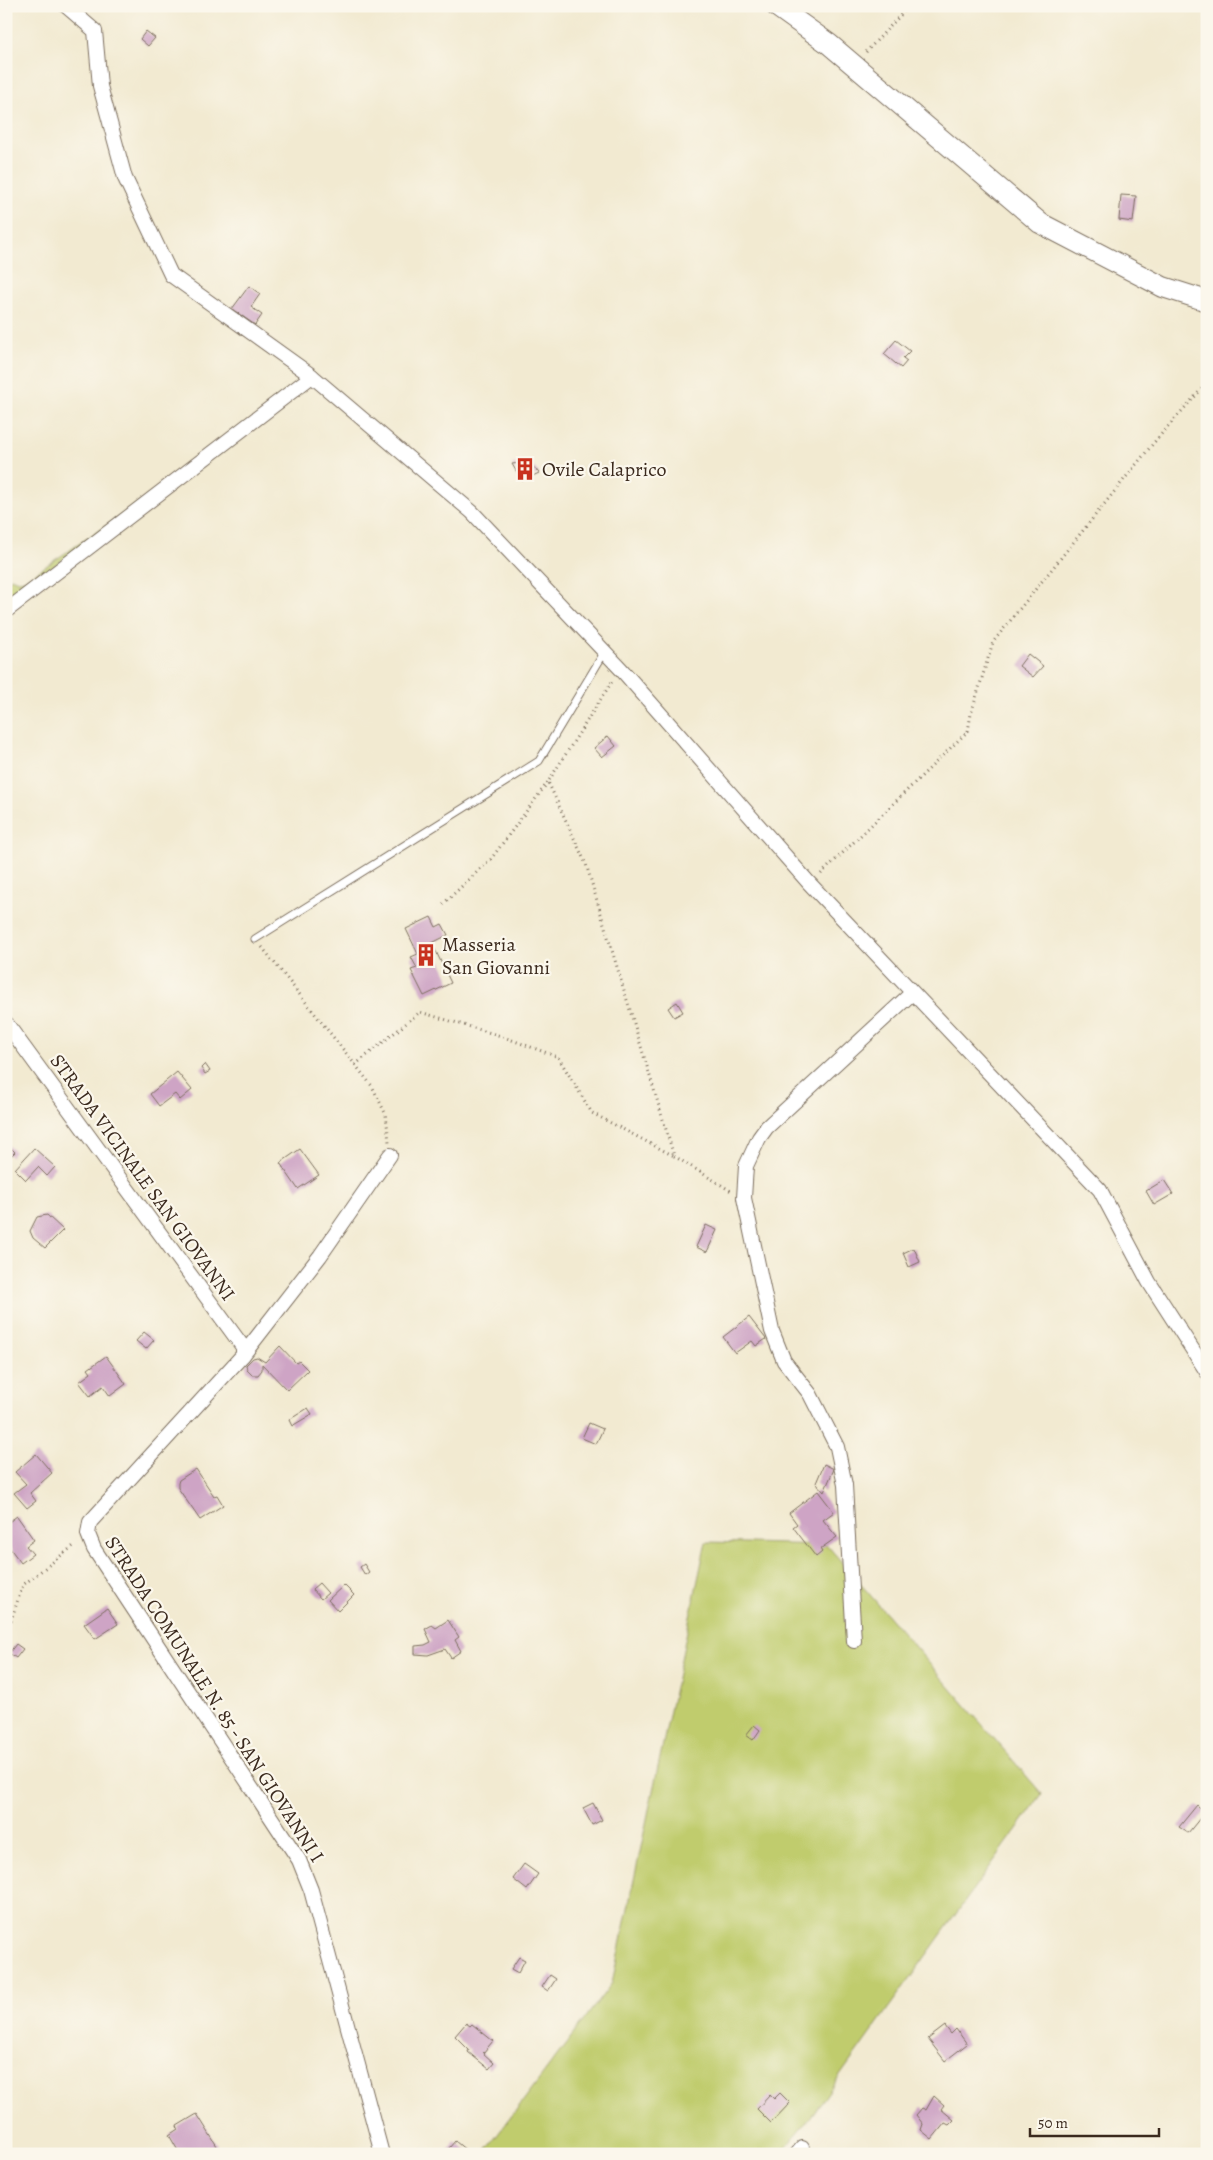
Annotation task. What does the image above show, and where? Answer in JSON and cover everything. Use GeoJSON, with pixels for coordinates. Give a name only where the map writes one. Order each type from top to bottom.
{"type":"FeatureCollection","features":[{"type":"Feature","properties":{"kind":"street"},"geometry":{"type":"LineString","coordinates":[[66,6],[95,31],[100,86],[125,178],[171,274],[312,376],[472,512],[604,652],[809,884],[1100,1190],[1149,1282],[1207,1372]]}},
{"type":"Feature","properties":{"kind":"street"},"geometry":{"type":"LineString","coordinates":[[776,6],[829,44],[1040,223],[1163,286],[1207,301]]}},
{"type":"Feature","properties":{"kind":"street"},"geometry":{"type":"LineString","coordinates":[[6,611],[312,376]]}},
{"type":"Feature","properties":{"kind":"street"},"geometry":{"type":"LineString","coordinates":[[854,1641],[846,1485],[837,1447],[810,1394],[784,1361],[772,1331],[744,1198],[746,1166],[759,1138],[767,1127],[912,993]]}},
{"type":"Feature","properties":{"kind":"street","name":"STRADA VICINALE SAN GIOVANNI"},"geometry":{"type":"LineString","coordinates":[[6,1024],[243,1347],[243,1355]]}},
{"type":"Feature","properties":{"kind":"street","name":"STRADA COMUNALE N. 85 - SAN GIOVANNI I"},"geometry":{"type":"LineString","coordinates":[[382,2154],[311,1890],[299,1860],[94,1548],[88,1534],[90,1522],[243,1355],[320,1256],[390,1155]]}},
{"type":"Feature","properties":{"kind":"lane"},"geometry":{"type":"LineString","coordinates":[[255,939],[539,761],[604,652]]}},
{"type":"Feature","properties":{"kind":"path"},"geometry":{"type":"LineString","coordinates":[[853,65],[909,6]]}},
{"type":"Feature","properties":{"kind":"path"},"geometry":{"type":"LineString","coordinates":[[809,884],[825,871],[968,731],[971,714],[993,642],[1156,440],[1207,383]]}},
{"type":"Feature","properties":{"kind":"path"},"geometry":{"type":"LineString","coordinates":[[443,904],[491,859],[548,782],[620,670]]}},
{"type":"Feature","properties":{"kind":"path"},"geometry":{"type":"LineString","coordinates":[[548,782],[586,864],[674,1156]]}},
{"type":"Feature","properties":{"kind":"path"},"geometry":{"type":"LineString","coordinates":[[255,939],[372,1086],[386,1115],[390,1155]]}},
{"type":"Feature","properties":{"kind":"path"},"geometry":{"type":"LineString","coordinates":[[355,1065],[420,1012],[501,1036],[558,1057],[592,1113],[674,1156],[744,1198]]}},
{"type":"Feature","properties":{"kind":"path"},"geometry":{"type":"LineString","coordinates":[[6,1634],[24,1585],[88,1534]]}},
{"type":"Feature","properties":{"kind":"green space"},"geometry":{"type":"Polygon","coordinates":[[[146,499],[6,601],[6,582],[11,578],[18,581],[25,580],[146,499]]]}},
{"type":"Feature","properties":{"kind":"green space"},"geometry":{"type":"Polygon","coordinates":[[[706,1542],[827,1545],[1042,1794],[809,2119],[780,2154],[483,2154],[612,1983],[706,1542]]]}},
{"type":"Feature","properties":{"kind":"building"},"geometry":{"type":"Polygon","coordinates":[[[146,31],[155,38],[148,46],[140,39],[146,31]]]}},
{"type":"Feature","properties":{"kind":"building"},"geometry":{"type":"Polygon","coordinates":[[[1121,195],[1136,196],[1133,222],[1119,220],[1121,195]]]}},
{"type":"Feature","properties":{"kind":"building"},"geometry":{"type":"Polygon","coordinates":[[[249,286],[260,294],[251,307],[262,315],[255,325],[232,309],[249,286]]]}},
{"type":"Feature","properties":{"kind":"building"},"geometry":{"type":"Polygon","coordinates":[[[896,340],[910,351],[903,358],[907,361],[901,368],[884,354],[896,340]]]}},
{"type":"Feature","properties":{"kind":"building","name":"Ovile Calaprico"},"geometry":{"type":"Polygon","coordinates":[[[529,462],[539,473],[522,481],[512,464],[529,462]]]}},
{"type":"Feature","properties":{"kind":"building"},"geometry":{"type":"Polygon","coordinates":[[[1028,654],[1043,666],[1033,677],[1019,666],[1028,654]]]}},
{"type":"Feature","properties":{"kind":"building"},"geometry":{"type":"Polygon","coordinates":[[[608,736],[616,746],[602,757],[594,748],[608,736]]]}},
{"type":"Feature","properties":{"kind":"building","name":"Masseria San Giovanni"},"geometry":{"type":"Polygon","coordinates":[[[431,917],[436,927],[442,924],[448,935],[432,943],[451,983],[424,996],[411,970],[417,968],[411,957],[418,954],[406,929],[431,917]]]}},
{"type":"Feature","properties":{"kind":"building"},"geometry":{"type":"Polygon","coordinates":[[[677,1002],[683,1012],[674,1017],[668,1008],[677,1002]]]}},
{"type":"Feature","properties":{"kind":"building"},"geometry":{"type":"Polygon","coordinates":[[[205,1064],[210,1071],[205,1074],[201,1068],[205,1064]]]}},
{"type":"Feature","properties":{"kind":"building"},"geometry":{"type":"Polygon","coordinates":[[[177,1072],[192,1090],[180,1100],[175,1094],[159,1106],[150,1094],[177,1072]]]}},
{"type":"Feature","properties":{"kind":"building"},"geometry":{"type":"Polygon","coordinates":[[[6,1143],[15,1152],[11,1156],[8,1154],[6,1156],[6,1143]]]}},
{"type":"Feature","properties":{"kind":"building"},"geometry":{"type":"Polygon","coordinates":[[[34,1148],[55,1167],[47,1176],[38,1167],[26,1180],[15,1169],[34,1148]]]}},
{"type":"Feature","properties":{"kind":"building"},"geometry":{"type":"Polygon","coordinates":[[[300,1149],[319,1175],[298,1189],[280,1163],[300,1149]]]}},
{"type":"Feature","properties":{"kind":"building"},"geometry":{"type":"Polygon","coordinates":[[[1164,1180],[1173,1194],[1154,1205],[1146,1191],[1164,1180]]]}},
{"type":"Feature","properties":{"kind":"building"},"geometry":{"type":"Polygon","coordinates":[[[47,1215],[63,1230],[45,1248],[33,1238],[30,1231],[37,1217],[47,1215]]]}},
{"type":"Feature","properties":{"kind":"building"},"geometry":{"type":"Polygon","coordinates":[[[706,1225],[717,1230],[707,1252],[696,1247],[706,1225]]]}},
{"type":"Feature","properties":{"kind":"building"},"geometry":{"type":"Polygon","coordinates":[[[914,1248],[920,1262],[909,1267],[903,1253],[914,1248]]]}},
{"type":"Feature","properties":{"kind":"building"},"geometry":{"type":"Polygon","coordinates":[[[749,1317],[766,1339],[756,1346],[752,1341],[735,1353],[723,1337],[749,1317]]]}},
{"type":"Feature","properties":{"kind":"building"},"geometry":{"type":"Polygon","coordinates":[[[144,1332],[154,1340],[146,1349],[136,1341],[144,1332]]]}},
{"type":"Feature","properties":{"kind":"building"},"geometry":{"type":"Polygon","coordinates":[[[280,1346],[296,1363],[299,1361],[308,1370],[287,1390],[262,1364],[262,1370],[258,1375],[252,1375],[247,1370],[246,1365],[253,1358],[257,1357],[265,1362],[280,1346]]]}},
{"type":"Feature","properties":{"kind":"building"},"geometry":{"type":"Polygon","coordinates":[[[106,1356],[126,1384],[110,1396],[103,1386],[90,1396],[79,1382],[91,1373],[88,1369],[106,1356]]]}},
{"type":"Feature","properties":{"kind":"building"},"geometry":{"type":"Polygon","coordinates":[[[308,1408],[312,1414],[292,1426],[289,1420],[308,1408]]]}},
{"type":"Feature","properties":{"kind":"building"},"geometry":{"type":"Polygon","coordinates":[[[589,1423],[603,1429],[596,1444],[582,1438],[589,1423]]]}},
{"type":"Feature","properties":{"kind":"building"},"geometry":{"type":"Polygon","coordinates":[[[36,1454],[52,1473],[30,1493],[36,1501],[27,1508],[14,1493],[26,1484],[15,1472],[36,1454]]]}},
{"type":"Feature","properties":{"kind":"building"},"geometry":{"type":"Polygon","coordinates":[[[824,1464],[834,1469],[824,1492],[816,1483],[824,1464]]]}},
{"type":"Feature","properties":{"kind":"building"},"geometry":{"type":"Polygon","coordinates":[[[196,1469],[214,1496],[217,1495],[223,1505],[200,1520],[178,1488],[179,1480],[196,1469]]]}},
{"type":"Feature","properties":{"kind":"building"},"geometry":{"type":"Polygon","coordinates":[[[818,1491],[834,1512],[823,1520],[837,1537],[820,1549],[822,1552],[816,1557],[793,1527],[797,1524],[789,1513],[818,1491]]]}},
{"type":"Feature","properties":{"kind":"building"},"geometry":{"type":"Polygon","coordinates":[[[17,1516],[34,1540],[26,1546],[33,1554],[21,1563],[6,1543],[6,1524],[17,1516]]]}},
{"type":"Feature","properties":{"kind":"building"},"geometry":{"type":"Polygon","coordinates":[[[364,1564],[369,1572],[365,1575],[360,1567],[364,1564]]]}},
{"type":"Feature","properties":{"kind":"building"},"geometry":{"type":"Polygon","coordinates":[[[319,1583],[328,1593],[321,1599],[312,1589],[319,1583]]]}},
{"type":"Feature","properties":{"kind":"building"},"geometry":{"type":"Polygon","coordinates":[[[344,1585],[354,1595],[338,1611],[328,1600],[344,1585]]]}},
{"type":"Feature","properties":{"kind":"building"},"geometry":{"type":"Polygon","coordinates":[[[107,1608],[118,1624],[95,1639],[84,1624],[107,1608]]]}},
{"type":"Feature","properties":{"kind":"building"},"geometry":{"type":"Polygon","coordinates":[[[448,1620],[459,1637],[455,1640],[461,1651],[451,1658],[445,1649],[428,1655],[415,1654],[415,1646],[431,1642],[425,1629],[432,1625],[436,1628],[448,1620]]]}},
{"type":"Feature","properties":{"kind":"building"},"geometry":{"type":"Polygon","coordinates":[[[16,1644],[23,1649],[16,1658],[9,1653],[16,1644]]]}},
{"type":"Feature","properties":{"kind":"building"},"geometry":{"type":"Polygon","coordinates":[[[754,1725],[760,1730],[753,1740],[746,1735],[754,1725]]]}},
{"type":"Feature","properties":{"kind":"building"},"geometry":{"type":"Polygon","coordinates":[[[593,1803],[602,1820],[592,1825],[583,1808],[593,1803]]]}},
{"type":"Feature","properties":{"kind":"building"},"geometry":{"type":"Polygon","coordinates":[[[1197,1805],[1205,1812],[1188,1833],[1179,1827],[1197,1805]]]}},
{"type":"Feature","properties":{"kind":"building"},"geometry":{"type":"Polygon","coordinates":[[[524,1864],[538,1874],[527,1890],[513,1879],[524,1864]]]}},
{"type":"Feature","properties":{"kind":"building"},"geometry":{"type":"Polygon","coordinates":[[[519,1957],[525,1960],[518,1973],[511,1969],[519,1957]]]}},
{"type":"Feature","properties":{"kind":"building"},"geometry":{"type":"Polygon","coordinates":[[[550,1975],[556,1979],[548,1991],[542,1987],[550,1975]]]}},
{"type":"Feature","properties":{"kind":"building"},"geometry":{"type":"Polygon","coordinates":[[[466,2023],[470,2026],[472,2024],[493,2041],[483,2053],[494,2063],[489,2069],[468,2052],[469,2050],[455,2036],[466,2023]]]}},
{"type":"Feature","properties":{"kind":"building"},"geometry":{"type":"Polygon","coordinates":[[[945,2026],[951,2034],[956,2029],[967,2044],[945,2061],[928,2039],[945,2026]]]}},
{"type":"Feature","properties":{"kind":"building"},"geometry":{"type":"Polygon","coordinates":[[[780,2093],[790,2103],[771,2123],[757,2109],[770,2095],[774,2099],[780,2093]]]}},
{"type":"Feature","properties":{"kind":"building"},"geometry":{"type":"Polygon","coordinates":[[[934,2096],[944,2105],[941,2109],[954,2120],[949,2125],[945,2123],[932,2139],[921,2130],[923,2124],[916,2115],[922,2108],[926,2110],[934,2096]]]}},
{"type":"Feature","properties":{"kind":"building"},"geometry":{"type":"Polygon","coordinates":[[[197,2114],[217,2146],[205,2154],[180,2154],[169,2135],[178,2129],[177,2126],[197,2114]]]}},
{"type":"Feature","properties":{"kind":"building"},"geometry":{"type":"Polygon","coordinates":[[[455,2141],[467,2151],[464,2154],[444,2154],[455,2141]]]}},
{"type":"Feature","properties":{"kind":"place","name":"Ovile Calaprico"},"geometry":{"type":"Point","coordinates":[525,469]}},
{"type":"Feature","properties":{"kind":"place","name":"Masseria San Giovanni"},"geometry":{"type":"Point","coordinates":[426,955]}}]}
